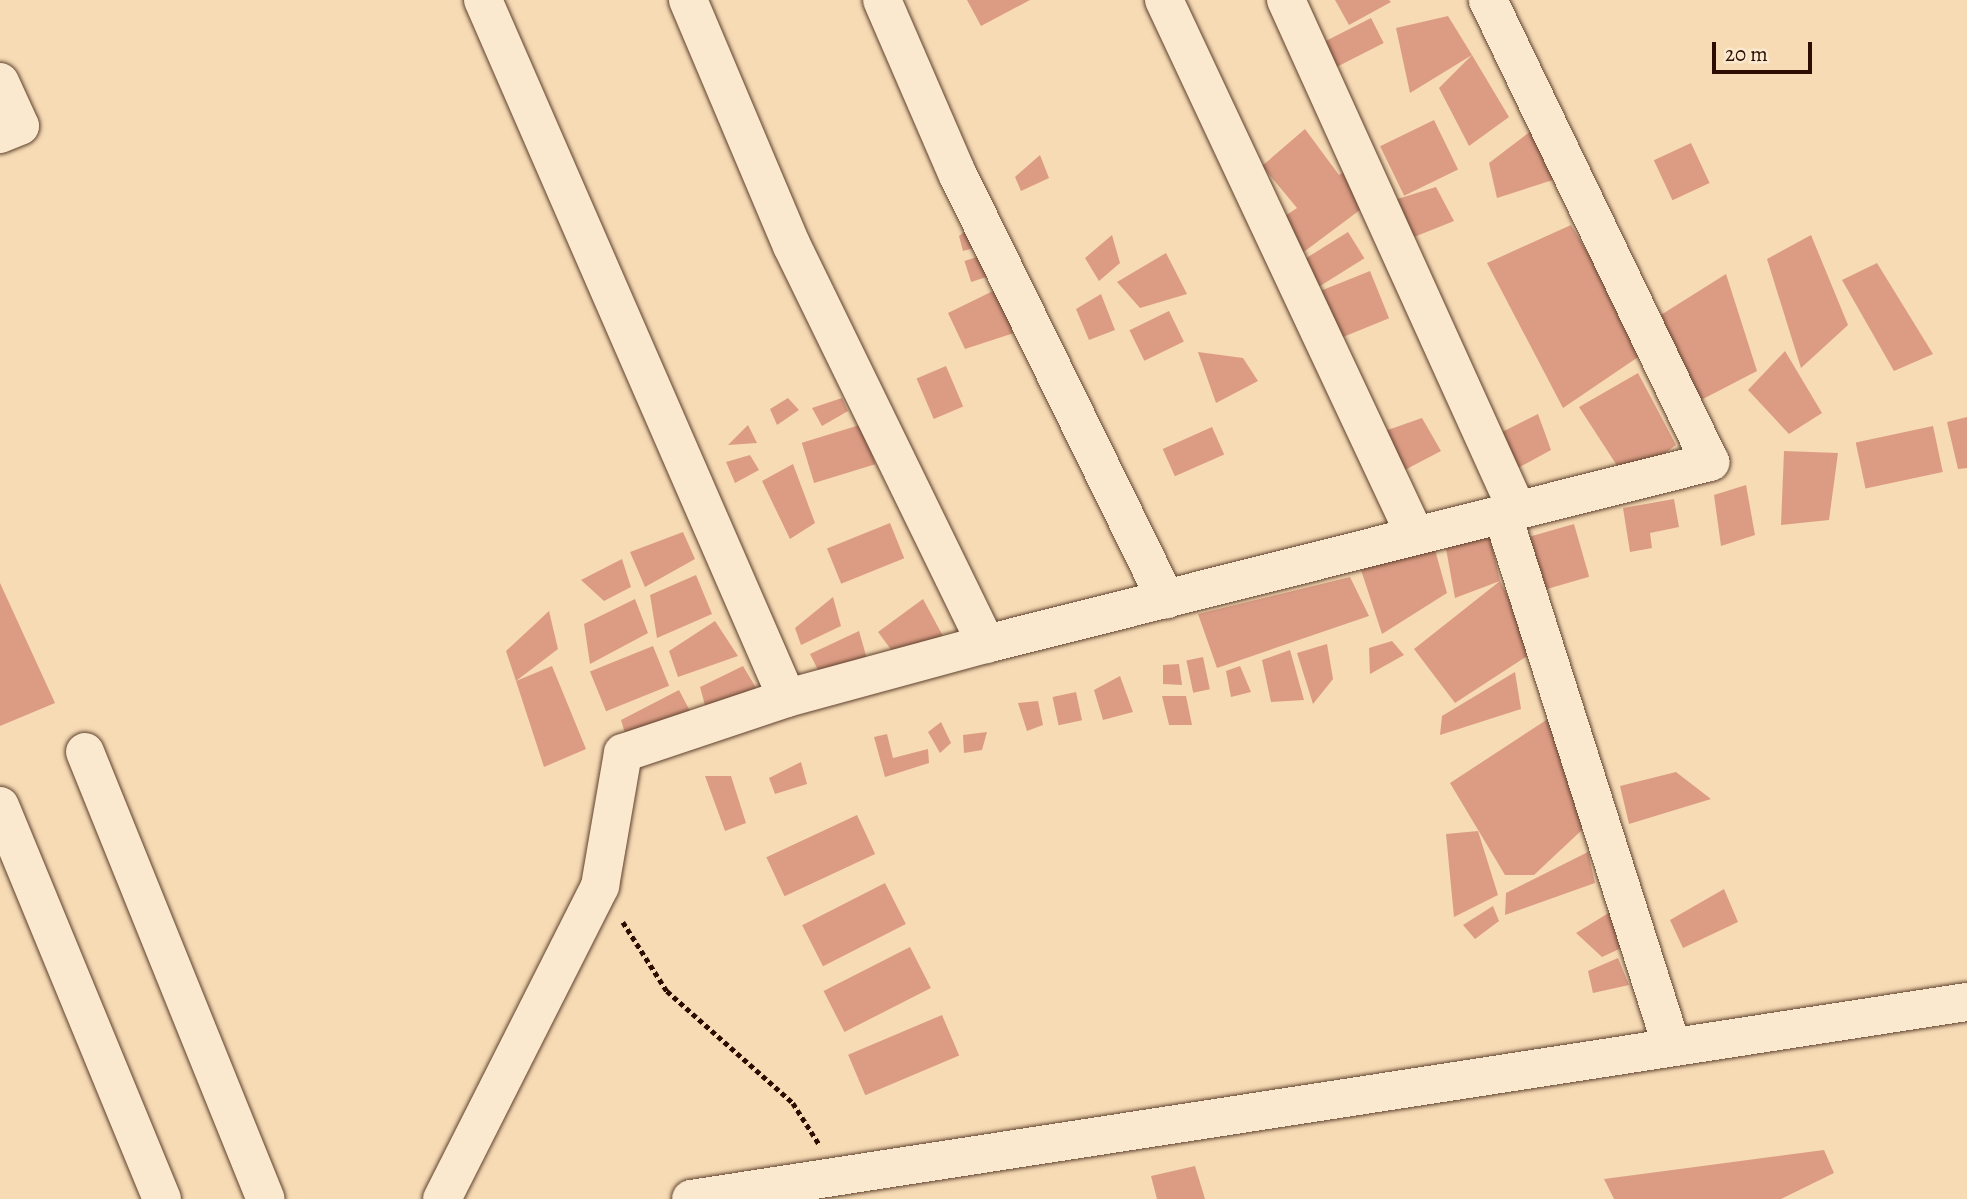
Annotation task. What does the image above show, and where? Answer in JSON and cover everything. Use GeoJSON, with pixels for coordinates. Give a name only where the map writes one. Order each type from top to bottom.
{"type":"FeatureCollection","features":[{"type":"Feature","properties":{"kind":"street"},"geometry":{"type":"LineString","coordinates":[[483,0],[788,698]]}},
{"type":"Feature","properties":{"kind":"street"},"geometry":{"type":"LineString","coordinates":[[688,0],[792,246],[986,644]]}},
{"type":"Feature","properties":{"kind":"street"},"geometry":{"type":"LineString","coordinates":[[881,0],[957,173],[1166,598]]}},
{"type":"Feature","properties":{"kind":"street"},"geometry":{"type":"LineString","coordinates":[[1164,0],[1415,535]]}},
{"type":"Feature","properties":{"kind":"street"},"geometry":{"type":"LineString","coordinates":[[1286,0],[1510,513],[1672,1047]]}},
{"type":"Feature","properties":{"kind":"street"},"geometry":{"type":"LineString","coordinates":[[443,1199],[600,886],[623,753],[788,698],[986,644],[1710,462],[1488,0]]}},
{"type":"Feature","properties":{"kind":"street"},"geometry":{"type":"LineString","coordinates":[[0,82],[20,126],[0,134]]}},
{"type":"Feature","properties":{"kind":"street"},"geometry":{"type":"LineString","coordinates":[[85,752],[266,1199]]}},
{"type":"Feature","properties":{"kind":"street"},"geometry":{"type":"LineString","coordinates":[[0,806],[162,1199]]}},
{"type":"Feature","properties":{"kind":"street"},"geometry":{"type":"LineString","coordinates":[[691,1199],[836,1172],[1967,1002]]}},
{"type":"Feature","properties":{"kind":"path"},"geometry":{"type":"LineString","coordinates":[[600,886],[667,991],[793,1102],[836,1172]]}},
{"type":"Feature","properties":{"kind":"building"},"geometry":{"type":"Polygon","coordinates":[[[967,0],[1030,0],[981,26],[967,0]]]}},
{"type":"Feature","properties":{"kind":"building"},"geometry":{"type":"Polygon","coordinates":[[[1335,0],[1389,0],[1391,2],[1349,25],[1335,0]]]}},
{"type":"Feature","properties":{"kind":"building"},"geometry":{"type":"Polygon","coordinates":[[[1448,16],[1472,55],[1410,93],[1396,28],[1448,16]]]}},
{"type":"Feature","properties":{"kind":"building"},"geometry":{"type":"Polygon","coordinates":[[[1371,18],[1384,43],[1331,70],[1318,45],[1371,18]]]}},
{"type":"Feature","properties":{"kind":"building"},"geometry":{"type":"Polygon","coordinates":[[[1472,55],[1509,117],[1469,146],[1439,88],[1472,55]]]}},
{"type":"Feature","properties":{"kind":"building"},"geometry":{"type":"Polygon","coordinates":[[[1434,120],[1458,169],[1404,196],[1380,146],[1434,120]]]}},
{"type":"Feature","properties":{"kind":"building"},"geometry":{"type":"Polygon","coordinates":[[[1535,128],[1556,179],[1497,198],[1489,163],[1535,128]]]}},
{"type":"Feature","properties":{"kind":"building"},"geometry":{"type":"Polygon","coordinates":[[[1305,129],[1339,175],[1347,170],[1368,204],[1301,254],[1282,218],[1297,208],[1262,166],[1305,129]]]}},
{"type":"Feature","properties":{"kind":"building"},"geometry":{"type":"Polygon","coordinates":[[[1691,143],[1710,183],[1672,200],[1654,160],[1691,143]]]}},
{"type":"Feature","properties":{"kind":"building"},"geometry":{"type":"Polygon","coordinates":[[[1040,155],[1049,178],[1021,191],[1015,177],[1040,155]]]}},
{"type":"Feature","properties":{"kind":"building"},"geometry":{"type":"Polygon","coordinates":[[[1436,187],[1454,221],[1404,241],[1391,201],[1436,187]]]}},
{"type":"Feature","properties":{"kind":"building"},"geometry":{"type":"Polygon","coordinates":[[[977,222],[988,244],[963,251],[959,236],[977,222]]]}},
{"type":"Feature","properties":{"kind":"building"},"geometry":{"type":"Polygon","coordinates":[[[1571,225],[1647,351],[1563,408],[1487,263],[1571,225]]]}},
{"type":"Feature","properties":{"kind":"building"},"geometry":{"type":"Polygon","coordinates":[[[1348,232],[1364,258],[1309,293],[1293,266],[1348,232]]]}},
{"type":"Feature","properties":{"kind":"building"},"geometry":{"type":"Polygon","coordinates":[[[1112,235],[1120,263],[1099,281],[1085,258],[1112,235]]]}},
{"type":"Feature","properties":{"kind":"building"},"geometry":{"type":"Polygon","coordinates":[[[1811,235],[1848,325],[1801,368],[1767,259],[1811,235]]]}},
{"type":"Feature","properties":{"kind":"building"},"geometry":{"type":"Polygon","coordinates":[[[992,252],[999,273],[971,282],[964,261],[992,252]]]}},
{"type":"Feature","properties":{"kind":"building"},"geometry":{"type":"Polygon","coordinates":[[[1166,253],[1187,294],[1140,308],[1117,282],[1166,253]]]}},
{"type":"Feature","properties":{"kind":"building"},"geometry":{"type":"Polygon","coordinates":[[[1877,263],[1933,354],[1894,371],[1842,280],[1877,263]]]}},
{"type":"Feature","properties":{"kind":"building"},"geometry":{"type":"Polygon","coordinates":[[[1370,271],[1389,318],[1338,339],[1319,292],[1370,271]]]}},
{"type":"Feature","properties":{"kind":"building"},"geometry":{"type":"Polygon","coordinates":[[[1726,274],[1757,371],[1701,400],[1656,318],[1726,274]]]}},
{"type":"Feature","properties":{"kind":"building"},"geometry":{"type":"Polygon","coordinates":[[[995,290],[1017,332],[965,349],[948,313],[995,290]]]}},
{"type":"Feature","properties":{"kind":"building"},"geometry":{"type":"Polygon","coordinates":[[[1101,294],[1115,330],[1089,340],[1076,309],[1101,294]]]}},
{"type":"Feature","properties":{"kind":"building"},"geometry":{"type":"Polygon","coordinates":[[[1169,311],[1184,342],[1144,361],[1129,330],[1169,311]]]}},
{"type":"Feature","properties":{"kind":"building"},"geometry":{"type":"Polygon","coordinates":[[[1785,351],[1822,413],[1789,434],[1748,390],[1785,351]]]}},
{"type":"Feature","properties":{"kind":"building"},"geometry":{"type":"Polygon","coordinates":[[[1198,352],[1243,358],[1258,381],[1216,403],[1198,352]]]}},
{"type":"Feature","properties":{"kind":"building"},"geometry":{"type":"Polygon","coordinates":[[[946,366],[963,407],[934,419],[917,379],[946,366]]]}},
{"type":"Feature","properties":{"kind":"building"},"geometry":{"type":"Polygon","coordinates":[[[1638,373],[1676,445],[1627,481],[1579,407],[1638,373]]]}},
{"type":"Feature","properties":{"kind":"building"},"geometry":{"type":"Polygon","coordinates":[[[788,398],[799,410],[777,425],[770,409],[788,398]]]}},
{"type":"Feature","properties":{"kind":"building"},"geometry":{"type":"Polygon","coordinates":[[[842,398],[848,411],[822,426],[812,408],[842,398]]]}},
{"type":"Feature","properties":{"kind":"building"},"geometry":{"type":"Polygon","coordinates":[[[1538,414],[1551,450],[1516,469],[1496,435],[1538,414]]]}},
{"type":"Feature","properties":{"kind":"building"},"geometry":{"type":"Polygon","coordinates":[[[1967,417],[1967,468],[1958,469],[1947,422],[1967,417]]]}},
{"type":"Feature","properties":{"kind":"building"},"geometry":{"type":"Polygon","coordinates":[[[1422,418],[1441,451],[1399,473],[1382,432],[1422,418]]]}},
{"type":"Feature","properties":{"kind":"building"},"geometry":{"type":"Polygon","coordinates":[[[863,424],[875,464],[814,483],[802,443],[863,424]]]}},
{"type":"Feature","properties":{"kind":"building"},"geometry":{"type":"Polygon","coordinates":[[[748,425],[757,443],[728,445],[748,425]]]}},
{"type":"Feature","properties":{"kind":"building"},"geometry":{"type":"Polygon","coordinates":[[[1933,426],[1943,472],[1865,488],[1856,442],[1933,426]]]}},
{"type":"Feature","properties":{"kind":"building"},"geometry":{"type":"Polygon","coordinates":[[[1212,427],[1224,454],[1175,476],[1163,449],[1212,427]]]}},
{"type":"Feature","properties":{"kind":"building"},"geometry":{"type":"Polygon","coordinates":[[[1784,451],[1838,453],[1829,520],[1781,525],[1784,451]]]}},
{"type":"Feature","properties":{"kind":"building"},"geometry":{"type":"Polygon","coordinates":[[[750,455],[759,470],[735,483],[726,462],[750,455]]]}},
{"type":"Feature","properties":{"kind":"building"},"geometry":{"type":"Polygon","coordinates":[[[793,464],[815,523],[790,539],[762,481],[793,464]]]}},
{"type":"Feature","properties":{"kind":"building"},"geometry":{"type":"Polygon","coordinates":[[[1746,485],[1755,535],[1721,546],[1714,495],[1746,485]]]}},
{"type":"Feature","properties":{"kind":"building"},"geometry":{"type":"Polygon","coordinates":[[[1674,499],[1679,527],[1650,533],[1652,548],[1630,552],[1623,508],[1674,499]]]}},
{"type":"Feature","properties":{"kind":"building"},"geometry":{"type":"Polygon","coordinates":[[[890,523],[904,558],[841,584],[827,548],[890,523]]]}},
{"type":"Feature","properties":{"kind":"building"},"geometry":{"type":"Polygon","coordinates":[[[1574,524],[1589,577],[1540,591],[1525,538],[1574,524]]]}},
{"type":"Feature","properties":{"kind":"building"},"geometry":{"type":"Polygon","coordinates":[[[1488,528],[1500,581],[1455,598],[1444,538],[1488,528]]]}},
{"type":"Feature","properties":{"kind":"building"},"geometry":{"type":"Polygon","coordinates":[[[683,532],[695,559],[645,587],[630,552],[683,532]]]}},
{"type":"Feature","properties":{"kind":"building"},"geometry":{"type":"Polygon","coordinates":[[[1432,539],[1447,593],[1382,634],[1361,570],[1432,539]]]}},
{"type":"Feature","properties":{"kind":"building"},"geometry":{"type":"Polygon","coordinates":[[[622,559],[631,587],[604,601],[581,580],[622,559]]]}},
{"type":"Feature","properties":{"kind":"building"},"geometry":{"type":"Polygon","coordinates":[[[696,575],[712,614],[657,638],[650,595],[696,575]]]}},
{"type":"Feature","properties":{"kind":"building"},"geometry":{"type":"Polygon","coordinates":[[[1350,577],[1369,616],[1217,668],[1198,614],[1350,577]]]}},
{"type":"Feature","properties":{"kind":"building"},"geometry":{"type":"Polygon","coordinates":[[[1500,581],[1535,651],[1455,703],[1414,649],[1500,581]]]}},
{"type":"Feature","properties":{"kind":"building"},"geometry":{"type":"Polygon","coordinates":[[[0,583],[55,703],[0,726],[0,583]]]}},
{"type":"Feature","properties":{"kind":"building"},"geometry":{"type":"Polygon","coordinates":[[[833,597],[841,626],[801,645],[795,628],[833,597]]]}},
{"type":"Feature","properties":{"kind":"building"},"geometry":{"type":"Polygon","coordinates":[[[635,599],[648,633],[590,664],[584,624],[635,599]]]}},
{"type":"Feature","properties":{"kind":"building"},"geometry":{"type":"Polygon","coordinates":[[[923,599],[944,638],[895,655],[878,632],[923,599]]]}},
{"type":"Feature","properties":{"kind":"building"},"geometry":{"type":"Polygon","coordinates":[[[549,611],[558,649],[516,681],[506,651],[549,611]]]}},
{"type":"Feature","properties":{"kind":"building"},"geometry":{"type":"Polygon","coordinates":[[[715,621],[738,656],[678,677],[669,651],[715,621]]]}},
{"type":"Feature","properties":{"kind":"building"},"geometry":{"type":"Polygon","coordinates":[[[859,631],[867,659],[818,670],[810,654],[859,631]]]}},
{"type":"Feature","properties":{"kind":"building"},"geometry":{"type":"Polygon","coordinates":[[[1392,641],[1404,655],[1370,674],[1369,648],[1392,641]]]}},
{"type":"Feature","properties":{"kind":"building"},"geometry":{"type":"Polygon","coordinates":[[[1327,644],[1333,679],[1313,704],[1297,653],[1327,644]]]}},
{"type":"Feature","properties":{"kind":"building"},"geometry":{"type":"Polygon","coordinates":[[[653,646],[669,686],[606,711],[590,671],[653,646]]]}},
{"type":"Feature","properties":{"kind":"building"},"geometry":{"type":"Polygon","coordinates":[[[1290,650],[1304,700],[1271,702],[1262,660],[1290,650]]]}},
{"type":"Feature","properties":{"kind":"building"},"geometry":{"type":"Polygon","coordinates":[[[1203,657],[1210,689],[1193,693],[1186,661],[1203,657]]]}},
{"type":"Feature","properties":{"kind":"building"},"geometry":{"type":"Polygon","coordinates":[[[1179,664],[1182,685],[1163,684],[1163,665],[1179,664]]]}},
{"type":"Feature","properties":{"kind":"building"},"geometry":{"type":"Polygon","coordinates":[[[552,666],[586,749],[544,767],[516,681],[552,666]]]}},
{"type":"Feature","properties":{"kind":"building"},"geometry":{"type":"Polygon","coordinates":[[[743,666],[758,691],[706,709],[700,687],[743,666]]]}},
{"type":"Feature","properties":{"kind":"building"},"geometry":{"type":"Polygon","coordinates":[[[1240,666],[1251,692],[1231,697],[1226,671],[1240,666]]]}},
{"type":"Feature","properties":{"kind":"building"},"geometry":{"type":"Polygon","coordinates":[[[1515,672],[1521,709],[1440,735],[1442,716],[1515,672]]]}},
{"type":"Feature","properties":{"kind":"building"},"geometry":{"type":"Polygon","coordinates":[[[1120,676],[1133,712],[1103,720],[1094,690],[1120,676]]]}},
{"type":"Feature","properties":{"kind":"building"},"geometry":{"type":"Polygon","coordinates":[[[679,690],[691,713],[625,733],[621,720],[679,690]]]}},
{"type":"Feature","properties":{"kind":"building"},"geometry":{"type":"Polygon","coordinates":[[[1076,692],[1082,720],[1059,725],[1053,697],[1076,692]]]}},
{"type":"Feature","properties":{"kind":"building"},"geometry":{"type":"Polygon","coordinates":[[[1162,696],[1186,696],[1192,725],[1169,725],[1162,696]]]}},
{"type":"Feature","properties":{"kind":"building"},"geometry":{"type":"Polygon","coordinates":[[[1038,701],[1043,725],[1027,731],[1018,703],[1038,701]]]}},
{"type":"Feature","properties":{"kind":"building"},"geometry":{"type":"Polygon","coordinates":[[[1554,715],[1584,828],[1534,875],[1505,875],[1450,783],[1554,715]]]}},
{"type":"Feature","properties":{"kind":"building"},"geometry":{"type":"Polygon","coordinates":[[[941,722],[951,743],[940,753],[928,732],[941,722]]]}},
{"type":"Feature","properties":{"kind":"building"},"geometry":{"type":"Polygon","coordinates":[[[987,732],[982,750],[964,753],[963,735],[987,732]]]}},
{"type":"Feature","properties":{"kind":"building"},"geometry":{"type":"Polygon","coordinates":[[[887,734],[893,758],[928,749],[929,763],[885,777],[874,737],[887,734]]]}},
{"type":"Feature","properties":{"kind":"building"},"geometry":{"type":"Polygon","coordinates":[[[801,762],[807,784],[775,794],[769,778],[801,762]]]}},
{"type":"Feature","properties":{"kind":"building"},"geometry":{"type":"Polygon","coordinates":[[[1676,772],[1711,799],[1629,824],[1620,786],[1676,772]]]}},
{"type":"Feature","properties":{"kind":"building"},"geometry":{"type":"Polygon","coordinates":[[[705,776],[731,776],[746,823],[725,831],[705,776]]]}},
{"type":"Feature","properties":{"kind":"building"},"geometry":{"type":"Polygon","coordinates":[[[857,815],[875,854],[785,896],[766,857],[857,815]]]}},
{"type":"Feature","properties":{"kind":"building"},"geometry":{"type":"Polygon","coordinates":[[[1478,831],[1498,895],[1454,917],[1446,834],[1478,831]]]}},
{"type":"Feature","properties":{"kind":"building"},"geometry":{"type":"Polygon","coordinates":[[[1588,852],[1595,883],[1505,915],[1506,893],[1588,852]]]}},
{"type":"Feature","properties":{"kind":"building"},"geometry":{"type":"Polygon","coordinates":[[[885,883],[906,924],[823,966],[802,925],[885,883]]]}},
{"type":"Feature","properties":{"kind":"building"},"geometry":{"type":"Polygon","coordinates":[[[1724,889],[1738,922],[1683,948],[1670,920],[1724,889]]]}},
{"type":"Feature","properties":{"kind":"building"},"geometry":{"type":"Polygon","coordinates":[[[1493,906],[1499,921],[1475,939],[1463,925],[1493,906]]]}},
{"type":"Feature","properties":{"kind":"building"},"geometry":{"type":"Polygon","coordinates":[[[1620,906],[1632,943],[1602,957],[1576,933],[1620,906]]]}},
{"type":"Feature","properties":{"kind":"building"},"geometry":{"type":"Polygon","coordinates":[[[910,947],[931,988],[844,1032],[824,991],[910,947]]]}},
{"type":"Feature","properties":{"kind":"building"},"geometry":{"type":"Polygon","coordinates":[[[1618,958],[1629,985],[1593,993],[1588,971],[1618,958]]]}},
{"type":"Feature","properties":{"kind":"building"},"geometry":{"type":"Polygon","coordinates":[[[942,1015],[959,1056],[865,1095],[848,1055],[942,1015]]]}},
{"type":"Feature","properties":{"kind":"building"},"geometry":{"type":"Polygon","coordinates":[[[1824,1150],[1834,1173],[1781,1199],[1614,1199],[1604,1179],[1824,1150]]]}},
{"type":"Feature","properties":{"kind":"building"},"geometry":{"type":"Polygon","coordinates":[[[1195,1166],[1205,1199],[1157,1199],[1151,1176],[1195,1166]]]}}]}
